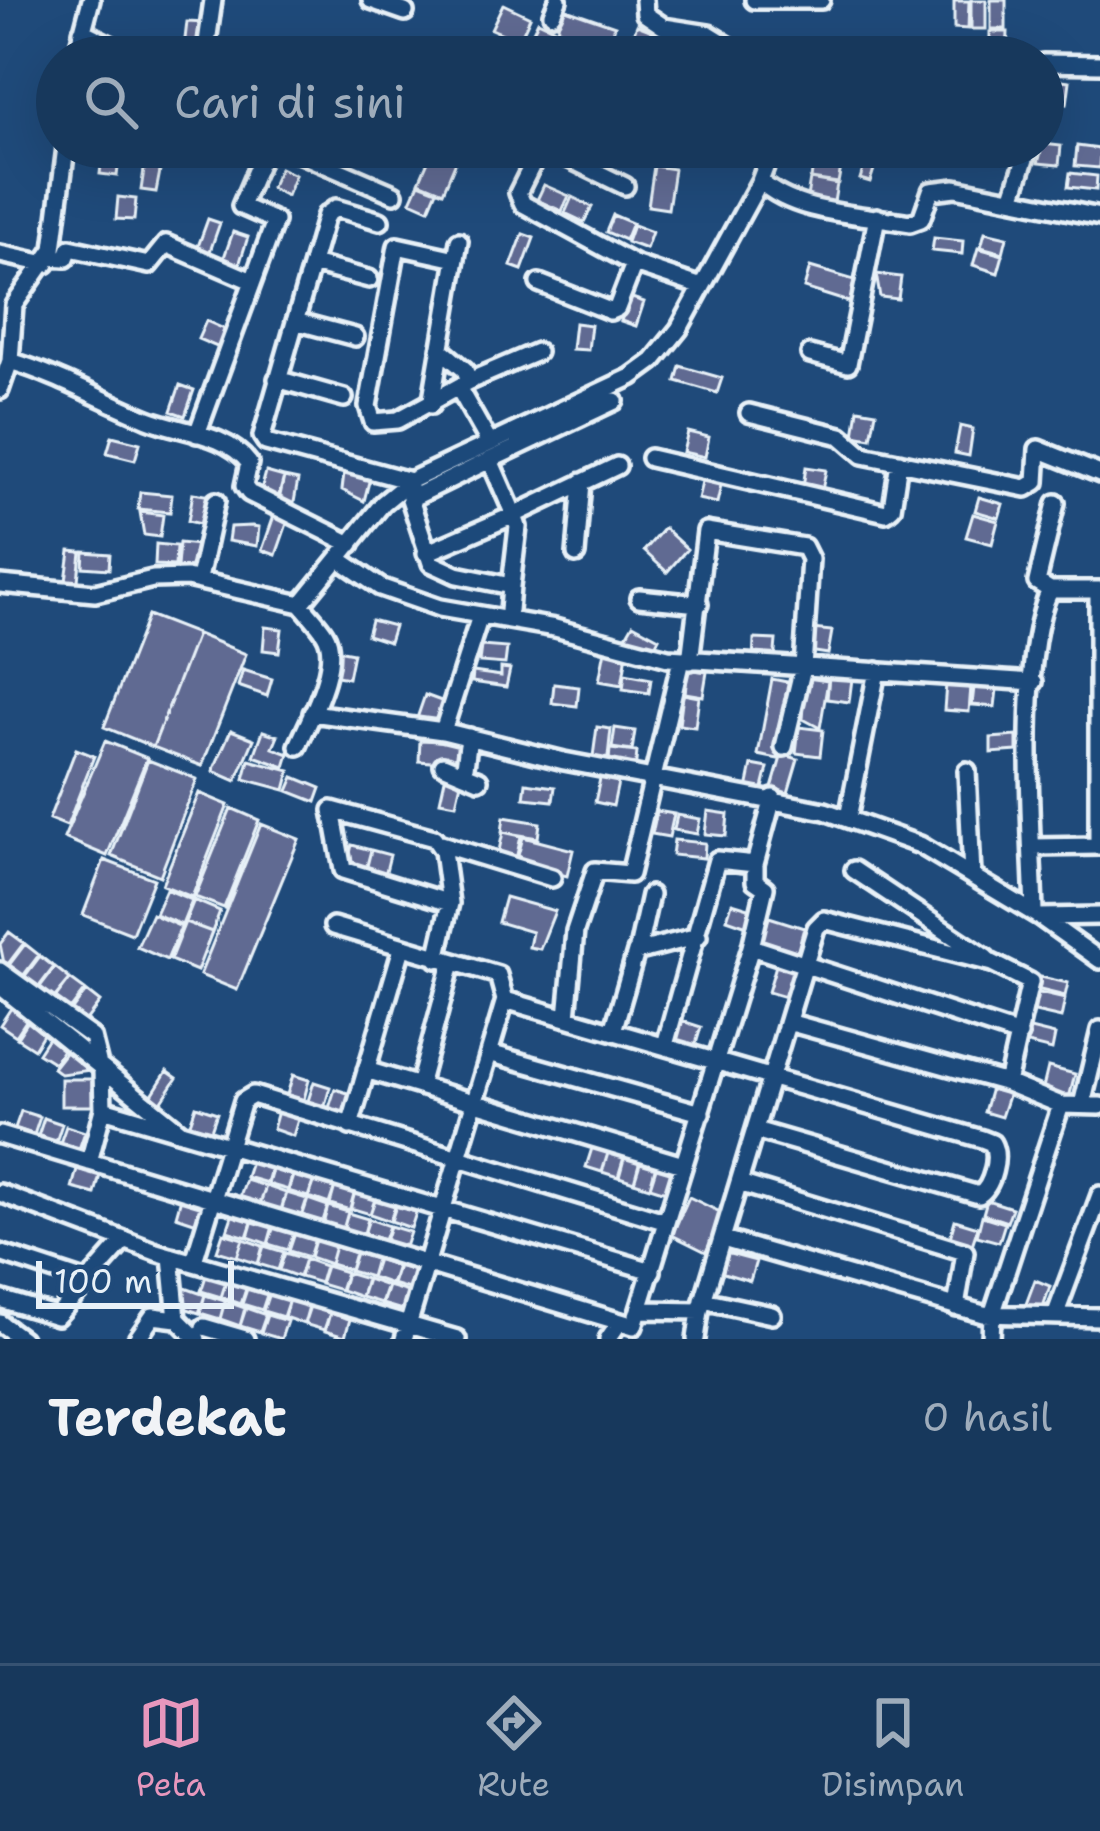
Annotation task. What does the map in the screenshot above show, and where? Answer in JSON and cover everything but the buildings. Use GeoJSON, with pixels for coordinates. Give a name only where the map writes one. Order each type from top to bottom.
{"type":"FeatureCollection","features":[{"type":"Feature","properties":{"kind":"street"},"geometry":{"type":"LineString","coordinates":[[81,36],[91,0]]}},
{"type":"Feature","properties":{"kind":"street"},"geometry":{"type":"LineString","coordinates":[[208,36],[213,0]]}},
{"type":"Feature","properties":{"kind":"street"},"geometry":{"type":"LineString","coordinates":[[371,0],[405,12]]}},
{"type":"Feature","properties":{"kind":"street"},"geometry":{"type":"LineString","coordinates":[[644,0],[645,14],[656,23],[712,36]]}},
{"type":"Feature","properties":{"kind":"street"},"geometry":{"type":"LineString","coordinates":[[754,0],[820,0]]}},
{"type":"Feature","properties":{"kind":"street"},"geometry":{"type":"LineString","coordinates":[[82,32],[90,36]]}},
{"type":"Feature","properties":{"kind":"street"},"geometry":{"type":"LineString","coordinates":[[1064,63],[1100,64]]}},
{"type":"Feature","properties":{"kind":"street"},"geometry":{"type":"LineString","coordinates":[[0,390],[10,362],[14,305],[47,260],[62,201],[64,168]]}},
{"type":"Feature","properties":{"kind":"street"},"geometry":{"type":"LineString","coordinates":[[197,434],[274,220],[242,206],[257,168]]}},
{"type":"Feature","properties":{"kind":"street"},"geometry":{"type":"LineString","coordinates":[[333,168],[394,194]]}},
{"type":"Feature","properties":{"kind":"street"},"geometry":{"type":"LineString","coordinates":[[533,168],[518,200],[634,264],[699,286]]}},
{"type":"Feature","properties":{"kind":"street"},"geometry":{"type":"LineString","coordinates":[[588,168],[626,186]]}},
{"type":"Feature","properties":{"kind":"street"},"geometry":{"type":"LineString","coordinates":[[301,604],[383,502],[410,481],[644,369],[679,329],[765,168]]}},
{"type":"Feature","properties":{"kind":"street"},"geometry":{"type":"LineString","coordinates":[[1013,196],[1022,168]]}},
{"type":"Feature","properties":{"kind":"street"},"geometry":{"type":"LineString","coordinates":[[760,181],[776,196],[918,222],[934,189],[1013,196],[1100,217]]}},
{"type":"Feature","properties":{"kind":"street"},"geometry":{"type":"LineString","coordinates":[[380,221],[329,210],[261,431],[264,440],[410,481]]}},
{"type":"Feature","properties":{"kind":"street"},"geometry":{"type":"LineString","coordinates":[[810,354],[848,363],[877,217]]}},
{"type":"Feature","properties":{"kind":"street"},"geometry":{"type":"LineString","coordinates":[[0,254],[47,260],[66,258],[70,248],[149,265],[166,244],[252,281]]}},
{"type":"Feature","properties":{"kind":"street"},"geometry":{"type":"LineString","coordinates":[[431,405],[458,250],[397,246],[369,416],[388,424],[431,405],[464,385],[537,352]]}},
{"type":"Feature","properties":{"kind":"street"},"geometry":{"type":"LineString","coordinates":[[312,264],[369,279]]}},
{"type":"Feature","properties":{"kind":"street"},"geometry":{"type":"LineString","coordinates":[[539,283],[610,310],[617,308],[634,264]]}},
{"type":"Feature","properties":{"kind":"street"},"geometry":{"type":"LineString","coordinates":[[295,320],[355,337]]}},
{"type":"Feature","properties":{"kind":"street"},"geometry":{"type":"LineString","coordinates":[[440,349],[465,370],[464,385],[489,442]]}},
{"type":"Feature","properties":{"kind":"street"},"geometry":{"type":"LineString","coordinates":[[10,362],[242,453],[250,467],[244,486],[249,493],[351,544]]}},
{"type":"Feature","properties":{"kind":"street"},"geometry":{"type":"LineString","coordinates":[[277,379],[344,398]]}},
{"type":"Feature","properties":{"kind":"street"},"geometry":{"type":"LineString","coordinates":[[410,500],[615,401]]}},
{"type":"Feature","properties":{"kind":"street"},"geometry":{"type":"LineString","coordinates":[[749,413],[841,436],[863,455],[1031,488],[1035,452],[1042,449],[1100,474]]}},
{"type":"Feature","properties":{"kind":"street"},"geometry":{"type":"LineString","coordinates":[[650,458],[886,513],[892,508],[899,462]]}},
{"type":"Feature","properties":{"kind":"street"},"geometry":{"type":"LineString","coordinates":[[490,460],[518,527],[509,611]]}},
{"type":"Feature","properties":{"kind":"street"},"geometry":{"type":"LineString","coordinates":[[426,553],[617,466]]}},
{"type":"Feature","properties":{"kind":"street"},"geometry":{"type":"LineString","coordinates":[[410,481],[410,500],[426,553],[441,570],[511,586]]}},
{"type":"Feature","properties":{"kind":"street"},"geometry":{"type":"LineString","coordinates":[[576,554],[582,482]]}},
{"type":"Feature","properties":{"kind":"street"},"geometry":{"type":"LineString","coordinates":[[199,579],[216,501]]}},
{"type":"Feature","properties":{"kind":"street"},"geometry":{"type":"LineString","coordinates":[[1033,847],[1099,846],[1099,590],[1050,590],[1037,580],[1056,503]]}},
{"type":"Feature","properties":{"kind":"street"},"geometry":{"type":"LineString","coordinates":[[567,1017],[586,871],[630,874],[686,661],[706,531],[804,547],[810,559],[803,667],[784,747]]}},
{"type":"Feature","properties":{"kind":"street"},"geometry":{"type":"LineString","coordinates":[[339,560],[380,587],[480,616],[555,628],[686,661],[1034,682]]}},
{"type":"Feature","properties":{"kind":"street"},"geometry":{"type":"LineString","coordinates":[[0,584],[95,592],[153,579],[199,579],[262,599],[301,604],[328,639],[323,682],[298,746]]}},
{"type":"Feature","properties":{"kind":"street"},"geometry":{"type":"LineString","coordinates":[[1037,915],[1034,682],[1042,611],[1050,590]]}},
{"type":"Feature","properties":{"kind":"street"},"geometry":{"type":"LineString","coordinates":[[639,598],[698,604]]}},
{"type":"Feature","properties":{"kind":"street"},"geometry":{"type":"LineString","coordinates":[[443,731],[480,616]]}},
{"type":"Feature","properties":{"kind":"street"},"geometry":{"type":"LineString","coordinates":[[848,818],[877,671]]}},
{"type":"Feature","properties":{"kind":"street"},"geometry":{"type":"LineString","coordinates":[[312,713],[443,731],[655,778],[773,798],[848,818],[920,844],[1037,915],[1100,960]]}},
{"type":"Feature","properties":{"kind":"street"},"geometry":{"type":"LineString","coordinates":[[442,765],[472,777],[469,737]]}},
{"type":"Feature","properties":{"kind":"street"},"geometry":{"type":"LineString","coordinates":[[967,771],[972,875]]}},
{"type":"Feature","properties":{"kind":"street"},"geometry":{"type":"LineString","coordinates":[[0,1137],[426,1267],[636,1325],[751,947],[765,888],[755,881],[755,864],[773,798]]}},
{"type":"Feature","properties":{"kind":"street"},"geometry":{"type":"LineString","coordinates":[[450,903],[343,870],[332,810],[552,878]]}},
{"type":"Feature","properties":{"kind":"street"},"geometry":{"type":"LineString","coordinates":[[419,1086],[444,961],[450,903],[441,844]]}},
{"type":"Feature","properties":{"kind":"street"},"geometry":{"type":"LineString","coordinates":[[665,1045],[717,860],[755,864]]}},
{"type":"Feature","properties":{"kind":"street"},"geometry":{"type":"LineString","coordinates":[[854,870],[992,963],[1030,982],[1007,1083]]}},
{"type":"Feature","properties":{"kind":"street"},"geometry":{"type":"LineString","coordinates":[[614,1031],[650,895]]}},
{"type":"Feature","properties":{"kind":"street"},"geometry":{"type":"LineString","coordinates":[[1037,915],[1100,916]]}},
{"type":"Feature","properties":{"kind":"street"},"geometry":{"type":"LineString","coordinates":[[696,1339],[816,928],[829,920],[992,963]]}},
{"type":"Feature","properties":{"kind":"street"},"geometry":{"type":"LineString","coordinates":[[334,926],[499,975],[505,1000],[406,1331]]}},
{"type":"Feature","properties":{"kind":"street"},"geometry":{"type":"LineString","coordinates":[[638,950],[698,936]]}},
{"type":"Feature","properties":{"kind":"street"},"geometry":{"type":"LineString","coordinates":[[751,947],[1019,1035]]}},
{"type":"Feature","properties":{"kind":"street"},"geometry":{"type":"LineString","coordinates":[[350,1126],[402,948]]}},
{"type":"Feature","properties":{"kind":"street"},"geometry":{"type":"LineString","coordinates":[[0,971],[92,1037],[103,1109],[89,1162]]}},
{"type":"Feature","properties":{"kind":"street"},"geometry":{"type":"LineString","coordinates":[[0,986],[182,1133]]}},
{"type":"Feature","properties":{"kind":"street"},"geometry":{"type":"LineString","coordinates":[[505,1000],[992,1143],[997,1154],[987,1189],[972,1194],[755,1130]]}},
{"type":"Feature","properties":{"kind":"street"},"geometry":{"type":"LineString","coordinates":[[788,1022],[1007,1083],[1061,1105],[1100,1106]]}},
{"type":"Feature","properties":{"kind":"street"},"geometry":{"type":"LineString","coordinates":[[1082,1106],[1099,1040]]}},
{"type":"Feature","properties":{"kind":"street"},"geometry":{"type":"LineString","coordinates":[[489,1052],[701,1113]]}},
{"type":"Feature","properties":{"kind":"street"},"geometry":{"type":"LineString","coordinates":[[366,1070],[683,1165]]}},
{"type":"Feature","properties":{"kind":"street"},"geometry":{"type":"LineString","coordinates":[[194,1262],[243,1101],[253,1095],[664,1221]]}},
{"type":"Feature","properties":{"kind":"street"},"geometry":{"type":"LineString","coordinates":[[991,1339],[992,1315],[1061,1105]]}},
{"type":"Feature","properties":{"kind":"street"},"geometry":{"type":"LineString","coordinates":[[103,1109],[442,1213],[652,1271]]}},
{"type":"Feature","properties":{"kind":"street"},"geometry":{"type":"LineString","coordinates":[[739,1183],[965,1252],[956,1306]]}},
{"type":"Feature","properties":{"kind":"street"},"geometry":{"type":"LineString","coordinates":[[0,1193],[171,1256],[406,1331],[457,1339]]}},
{"type":"Feature","properties":{"kind":"street"},"geometry":{"type":"LineString","coordinates":[[1055,1316],[1100,1196]]}},
{"type":"Feature","properties":{"kind":"street"},"geometry":{"type":"LineString","coordinates":[[723,1239],[992,1315],[1100,1317]]}},
{"type":"Feature","properties":{"kind":"street"},"geometry":{"type":"LineString","coordinates":[[0,1299],[57,1316],[125,1240]]}},
{"type":"Feature","properties":{"kind":"street"},"geometry":{"type":"LineString","coordinates":[[1081,1247],[1100,1247]]}},
{"type":"Feature","properties":{"kind":"street"},"geometry":{"type":"LineString","coordinates":[[0,1253],[88,1282]]}},
{"type":"Feature","properties":{"kind":"street"},"geometry":{"type":"LineString","coordinates":[[171,1256],[177,1319]]}},
{"type":"Feature","properties":{"kind":"street"},"geometry":{"type":"LineString","coordinates":[[643,1310],[702,1306],[772,1315]]}},
{"type":"Feature","properties":{"kind":"street"},"geometry":{"type":"LineString","coordinates":[[137,1339],[153,1316],[177,1319],[200,1333],[244,1339]]}},
{"type":"Feature","properties":{"kind":"street"},"geometry":{"type":"LineString","coordinates":[[608,1339],[619,1322]]}},
{"type":"Feature","properties":{"kind":"street"},"geometry":{"type":"LineString","coordinates":[[0,1323],[22,1339]]}}]}
